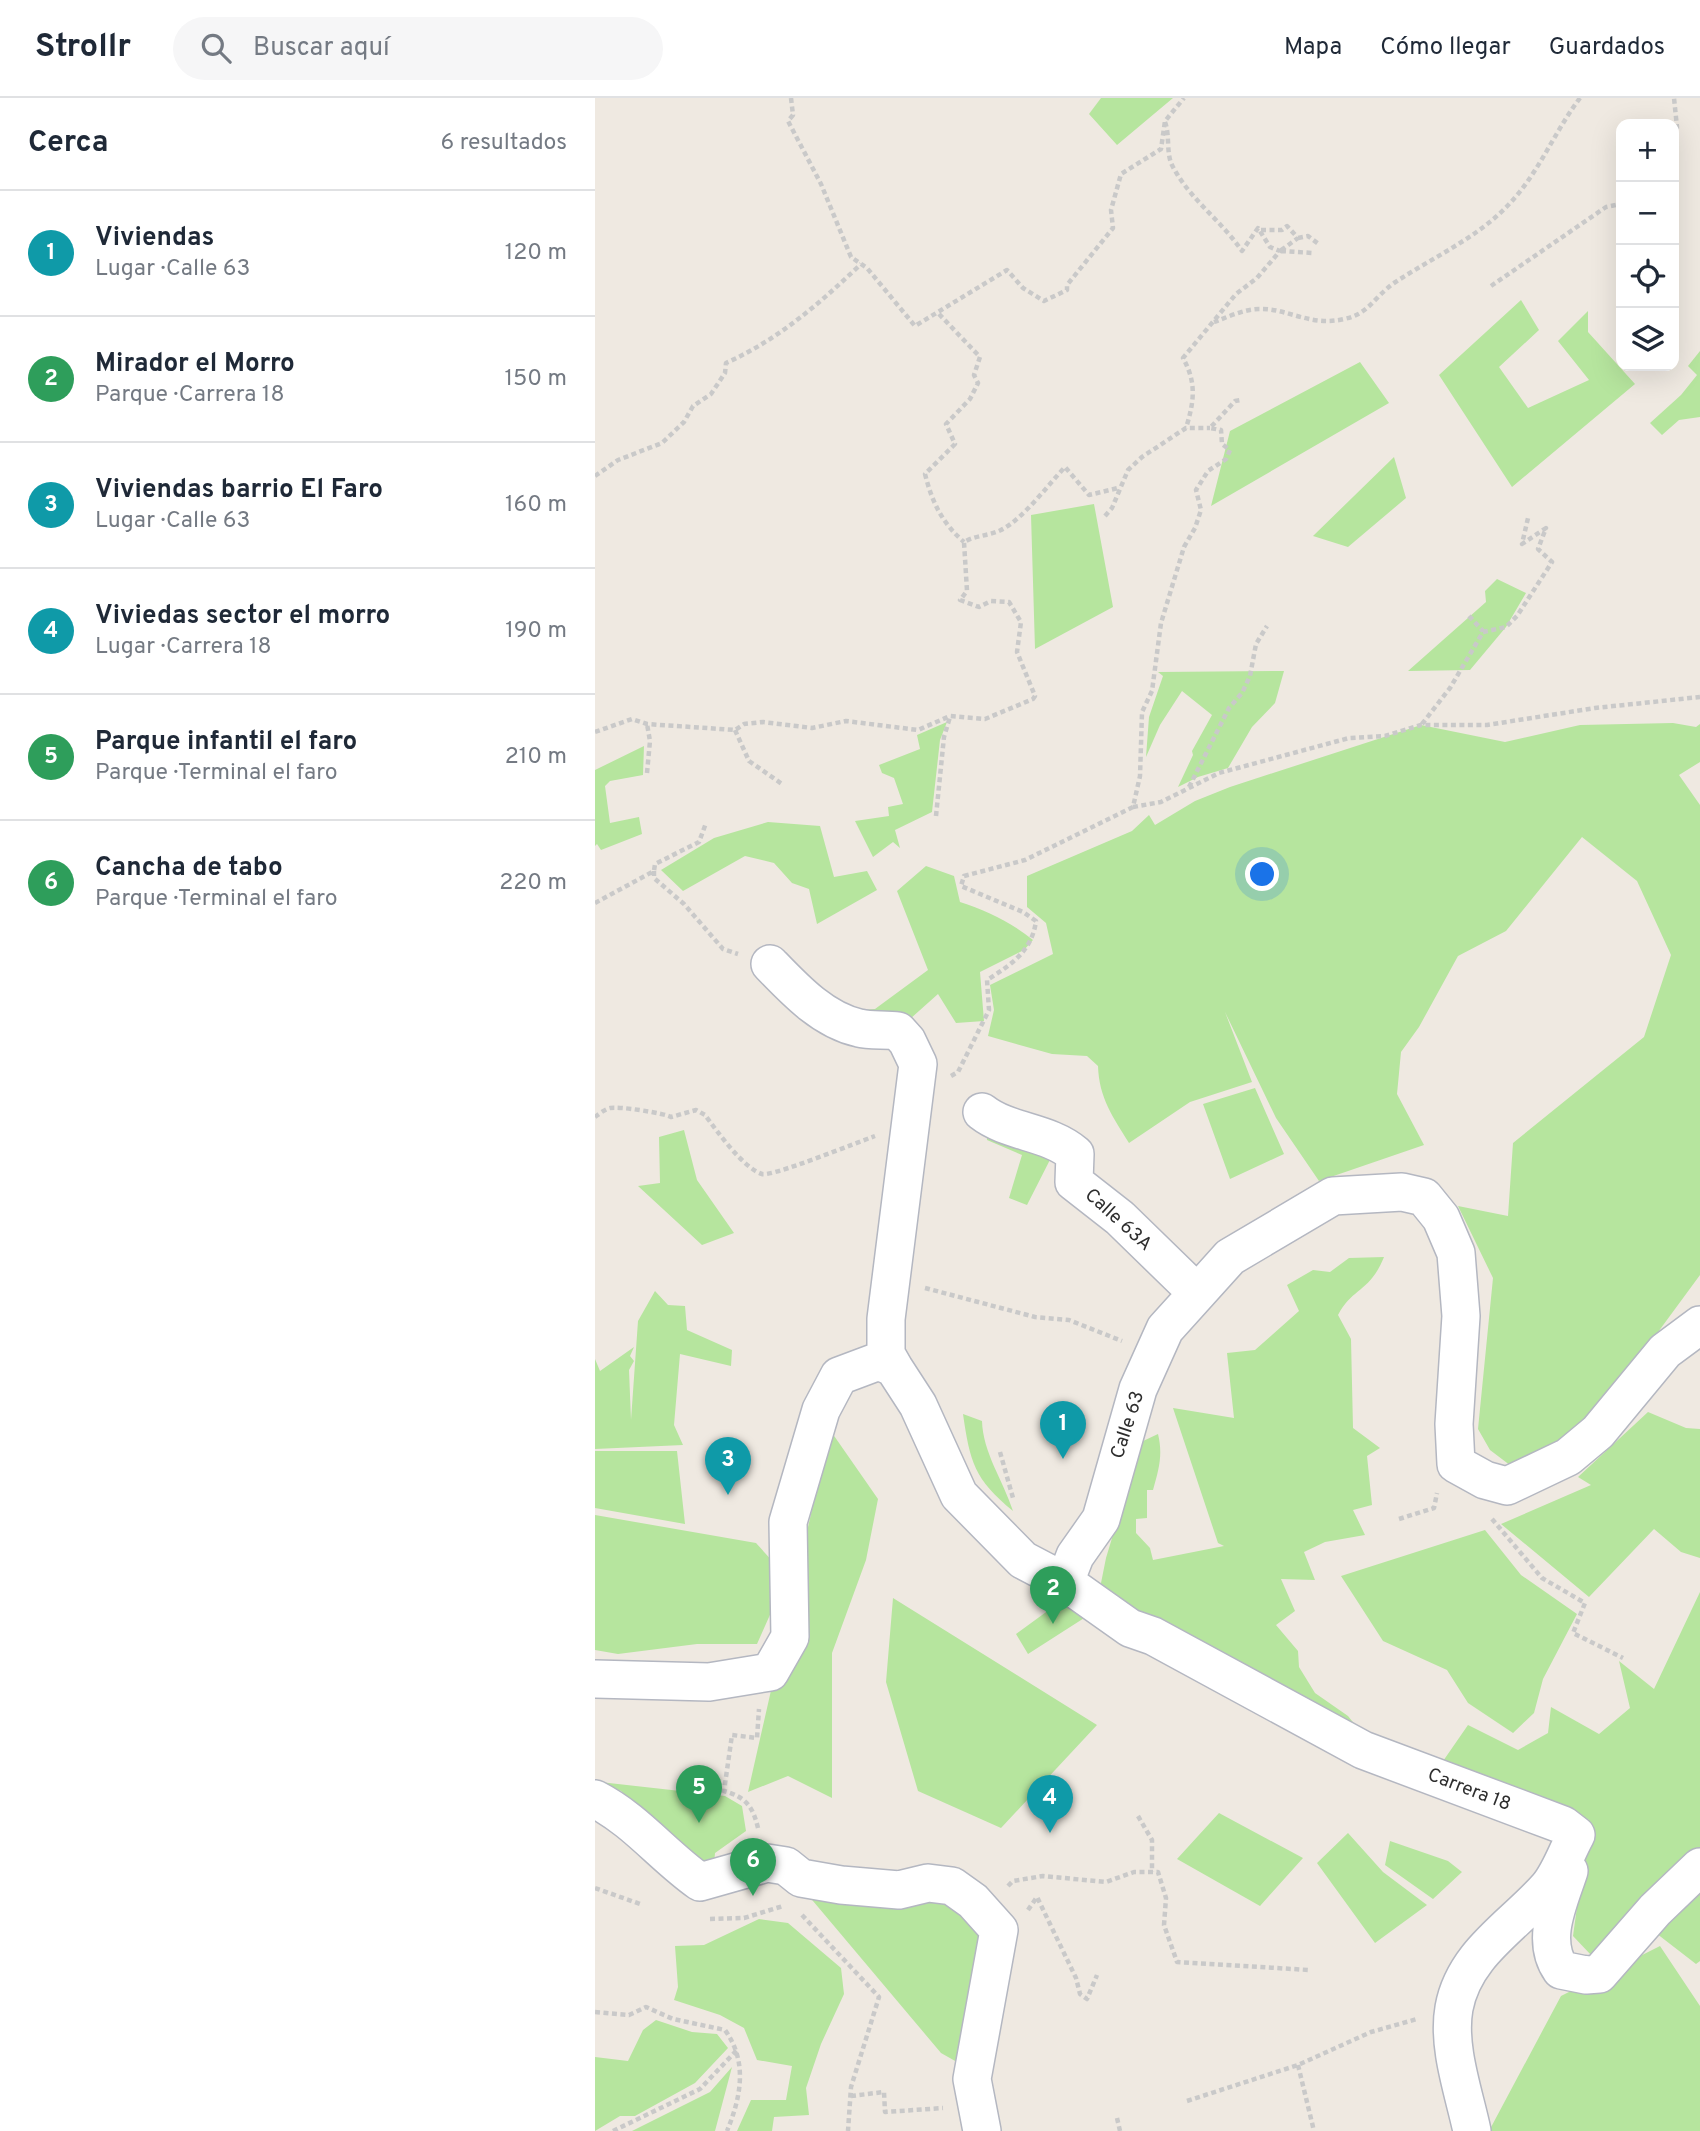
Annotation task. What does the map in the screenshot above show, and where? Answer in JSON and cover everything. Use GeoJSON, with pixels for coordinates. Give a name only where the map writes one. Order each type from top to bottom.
{"type":"FeatureCollection","features":[{"type":"Feature","properties":{"kind":"street"},"geometry":{"type":"LineString","coordinates":[[770,964],[810,1003],[843,1024],[862,1029],[898,1031],[907,1041],[918,1064],[893,1284],[886,1319],[886,1354],[918,1405],[959,1495],[1023,1560],[1065,1582]]}},
{"type":"Feature","properties":{"kind":"street","name":"Calle 63A"},"geometry":{"type":"LineString","coordinates":[[982,1112],[992,1120],[1061,1143],[1075,1154],[1074,1182],[1120,1218],[1196,1292]]}},
{"type":"Feature","properties":{"kind":"street","name":"Calle 63"},"geometry":{"type":"LineString","coordinates":[[1065,1582],[1075,1556],[1101,1519],[1119,1449],[1165,1329],[1230,1257],[1333,1196],[1402,1192],[1424,1197],[1441,1218],[1455,1253],[1461,1317],[1454,1424],[1465,1469]]}},
{"type":"Feature","properties":{"kind":"street"},"geometry":{"type":"LineString","coordinates":[[1465,1469],[1507,1486],[1568,1457],[1598,1432],[1625,1404],[1665,1351],[1700,1325]]}},
{"type":"Feature","properties":{"kind":"street"},"geometry":{"type":"LineString","coordinates":[[595,1679],[709,1682],[770,1672],[790,1637],[788,1522],[821,1410],[839,1376],[879,1361],[894,1368]]}},
{"type":"Feature","properties":{"kind":"street","name":"Carrera 18"},"geometry":{"type":"LineString","coordinates":[[1065,1582],[1130,1628],[1153,1636],[1363,1750],[1563,1825],[1576,1835],[1567,1851]]}},
{"type":"Feature","properties":{"kind":"street"},"geometry":{"type":"LineString","coordinates":[[595,1799],[621,1812],[671,1862],[700,1882],[750,1868],[786,1867],[801,1878],[841,1885],[899,1890],[928,1883],[952,1886],[986,1914],[999,1930],[972,2078],[979,2118]]}},
{"type":"Feature","properties":{"kind":"street"},"geometry":{"type":"LineString","coordinates":[[1567,1851],[1571,1865],[1551,1933],[1551,1947],[1561,1970],[1585,1975],[1599,1974],[1608,1966],[1655,1910],[1700,1867]]}},
{"type":"Feature","properties":{"kind":"street"},"geometry":{"type":"LineString","coordinates":[[1472,2131],[1453,2042],[1454,2008],[1465,1976],[1479,1953],[1551,1885],[1567,1851]]}},
{"type":"Feature","properties":{"kind":"path"},"geometry":{"type":"LineString","coordinates":[[791,98],[793,116],[788,121],[821,184],[852,257],[862,264],[915,326],[1007,271],[1023,288],[1044,301],[1066,290],[1067,285],[1087,264],[1113,228],[1111,210],[1121,174],[1161,149],[1165,121],[1184,98]]}},
{"type":"Feature","properties":{"kind":"path"},"geometry":{"type":"LineString","coordinates":[[1214,322],[1261,309],[1299,319],[1330,321],[1364,314],[1387,289],[1418,266],[1466,240],[1521,191],[1580,98]]}},
{"type":"Feature","properties":{"kind":"path"},"geometry":{"type":"LineString","coordinates":[[1674,98],[1676,119]]}},
{"type":"Feature","properties":{"kind":"path"},"geometry":{"type":"LineString","coordinates":[[1165,121],[1170,163],[1206,212],[1230,232],[1242,251],[1258,228],[1282,230],[1287,226],[1298,238]]}},
{"type":"Feature","properties":{"kind":"path"},"geometry":{"type":"LineString","coordinates":[[1491,286],[1606,207],[1616,205]]}},
{"type":"Feature","properties":{"kind":"path"},"geometry":{"type":"LineString","coordinates":[[1260,230],[1270,247],[1280,251],[1314,253]]}},
{"type":"Feature","properties":{"kind":"path"},"geometry":{"type":"LineString","coordinates":[[1186,428],[1194,403],[1194,386],[1183,358],[1237,294],[1257,278],[1280,251],[1298,238],[1308,236],[1320,245]]}},
{"type":"Feature","properties":{"kind":"path"},"geometry":{"type":"LineString","coordinates":[[595,476],[618,460],[662,443],[684,422],[693,406],[711,394],[725,373],[726,363],[755,350],[792,326],[862,264]]}},
{"type":"Feature","properties":{"kind":"path"},"geometry":{"type":"LineString","coordinates":[[595,732],[632,719],[647,724],[735,730],[744,724],[762,722],[812,728],[854,721],[918,730],[950,716],[985,719],[1035,696],[1017,652],[1021,622],[1009,602],[991,601],[979,607],[960,600],[967,591],[964,542],[940,516],[930,496],[925,474],[955,444],[946,424],[969,399],[978,383],[974,375],[980,357],[939,314]]}},
{"type":"Feature","properties":{"kind":"path"},"geometry":{"type":"LineString","coordinates":[[1210,428],[1235,401],[1241,400]]}},
{"type":"Feature","properties":{"kind":"path"},"geometry":{"type":"LineString","coordinates":[[1105,516],[1112,508],[1118,488],[1128,470],[1160,444],[1186,428],[1221,430],[1222,444],[1230,450],[1226,459],[1208,471],[1196,490],[1201,510],[1184,547],[1161,623],[1151,691],[1142,712],[1140,776],[1133,807]]}},
{"type":"Feature","properties":{"kind":"path"},"geometry":{"type":"LineString","coordinates":[[964,542],[999,531],[1012,523],[1065,467],[1089,495],[1118,488]]}},
{"type":"Feature","properties":{"kind":"path"},"geometry":{"type":"LineString","coordinates":[[1421,725],[1450,688],[1483,632],[1506,627],[1517,617],[1552,562],[1538,549],[1546,528],[1522,544],[1528,519]]}},
{"type":"Feature","properties":{"kind":"path"},"geometry":{"type":"LineString","coordinates":[[1469,617],[1483,632]]}},
{"type":"Feature","properties":{"kind":"path"},"geometry":{"type":"LineString","coordinates":[[1189,788],[1229,708],[1242,693],[1250,676],[1256,644],[1267,626]]}},
{"type":"Feature","properties":{"kind":"path"},"geometry":{"type":"LineString","coordinates":[[915,1075],[949,1077],[958,1072],[989,1010],[987,980],[1007,968],[1033,938],[1036,921],[1032,917],[961,886],[964,876],[1025,860],[1133,807],[1161,802],[1219,773],[1294,751],[1359,736],[1385,736],[1421,725],[1487,725],[1595,708],[1700,697]]}},
{"type":"Feature","properties":{"kind":"path"},"geometry":{"type":"LineString","coordinates":[[936,816],[944,737],[950,716]]}},
{"type":"Feature","properties":{"kind":"path"},"geometry":{"type":"LineString","coordinates":[[647,724],[650,741],[647,773]]}},
{"type":"Feature","properties":{"kind":"path"},"geometry":{"type":"LineString","coordinates":[[735,730],[749,761],[782,784]]}},
{"type":"Feature","properties":{"kind":"path"},"geometry":{"type":"LineString","coordinates":[[706,823],[699,842],[655,864],[654,878],[684,904],[723,949]]}},
{"type":"Feature","properties":{"kind":"path"},"geometry":{"type":"LineString","coordinates":[[595,903],[654,871]]}},
{"type":"Feature","properties":{"kind":"path"},"geometry":{"type":"LineString","coordinates":[[595,1117],[609,1108],[625,1108],[635,1112],[658,1110],[671,1117],[696,1110],[705,1115],[748,1165],[761,1174],[772,1175],[793,1164],[814,1160],[887,1131]]}},
{"type":"Feature","properties":{"kind":"path"},"geometry":{"type":"LineString","coordinates":[[893,1284],[935,1289],[1035,1317],[1069,1320],[1154,1352]]}},
{"type":"Feature","properties":{"kind":"path"},"geometry":{"type":"LineString","coordinates":[[1399,1519],[1434,1508],[1441,1474],[1465,1469],[1495,1526],[1542,1577],[1585,1603],[1573,1633],[1623,1658]]}},
{"type":"Feature","properties":{"kind":"path"},"geometry":{"type":"LineString","coordinates":[[750,1868],[753,1808],[736,1794],[724,1791],[732,1735],[757,1738],[762,1672]]}},
{"type":"Feature","properties":{"kind":"path"},"geometry":{"type":"LineString","coordinates":[[1138,1816],[1152,1840],[1152,1872]]}},
{"type":"Feature","properties":{"kind":"path"},"geometry":{"type":"LineString","coordinates":[[986,1914],[992,1900],[1013,1881],[1043,1876],[1106,1882],[1134,1872],[1158,1872],[1166,1898],[1164,1925],[1177,1962],[1309,1970]]}},
{"type":"Feature","properties":{"kind":"path"},"geometry":{"type":"LineString","coordinates":[[595,1888],[643,1905]]}},
{"type":"Feature","properties":{"kind":"path"},"geometry":{"type":"LineString","coordinates":[[1027,1913],[1037,1897],[1076,1978],[1080,1994],[1087,1999],[1097,1975]]}},
{"type":"Feature","properties":{"kind":"path"},"geometry":{"type":"LineString","coordinates":[[705,1920],[744,1918],[790,1903]]}},
{"type":"Feature","properties":{"kind":"path"},"geometry":{"type":"LineString","coordinates":[[800,1913],[879,1997],[851,2087],[848,2131]]}},
{"type":"Feature","properties":{"kind":"path"},"geometry":{"type":"LineString","coordinates":[[595,2012],[629,2015],[646,2007],[673,2019],[725,2030],[740,2057],[740,2092],[727,2131]]}},
{"type":"Feature","properties":{"kind":"path"},"geometry":{"type":"LineString","coordinates":[[1187,2101],[1297,2065],[1371,2032],[1454,2008]]}},
{"type":"Feature","properties":{"kind":"path"},"geometry":{"type":"LineString","coordinates":[[613,2131],[700,2089],[737,2050]]}},
{"type":"Feature","properties":{"kind":"path"},"geometry":{"type":"LineString","coordinates":[[1297,2065],[1314,2131]]}},
{"type":"Feature","properties":{"kind":"path"},"geometry":{"type":"LineString","coordinates":[[852,2096],[884,2092],[885,2112],[979,2118]]}},
{"type":"Feature","properties":{"kind":"path"},"geometry":{"type":"LineString","coordinates":[[1117,2118],[1120,2131]]}},
{"type":"Feature","properties":{"kind":"green space"},"geometry":{"type":"Polygon","coordinates":[[[1101,98],[1173,98],[1117,145],[1089,114],[1101,98]]]}},
{"type":"Feature","properties":{"kind":"green space"},"geometry":{"type":"Polygon","coordinates":[[[1521,300],[1539,330],[1499,367],[1528,408],[1589,380],[1558,341],[1588,311],[1588,332],[1616,363],[1616,371],[1623,371],[1635,384],[1512,487],[1439,375],[1521,300]]]}},
{"type":"Feature","properties":{"kind":"green space"},"geometry":{"type":"Polygon","coordinates":[[[1700,351],[1700,417],[1679,420],[1662,435],[1650,423],[1681,395],[1697,375],[1688,366],[1700,351]]]}},
{"type":"Feature","properties":{"kind":"green space"},"geometry":{"type":"Polygon","coordinates":[[[1360,362],[1389,403],[1211,506],[1230,431],[1360,362]]]}},
{"type":"Feature","properties":{"kind":"green space"},"geometry":{"type":"Polygon","coordinates":[[[1394,457],[1406,498],[1348,547],[1313,536],[1394,457]]]}},
{"type":"Feature","properties":{"kind":"green space"},"geometry":{"type":"Polygon","coordinates":[[[1094,504],[1113,607],[1035,649],[1031,515],[1094,504]]]}},
{"type":"Feature","properties":{"kind":"green space"},"geometry":{"type":"Polygon","coordinates":[[[1497,579],[1526,593],[1506,627],[1470,670],[1408,671],[1486,602],[1485,591],[1497,579]]]}},
{"type":"Feature","properties":{"kind":"green space"},"geometry":{"type":"Polygon","coordinates":[[[1284,671],[1275,703],[1252,727],[1228,768],[1198,777],[1178,787],[1193,755],[1192,751],[1212,715],[1182,691],[1160,725],[1146,757],[1149,717],[1163,676],[1158,672],[1284,671]]]}},
{"type":"Feature","properties":{"kind":"green space"},"geometry":{"type":"Polygon","coordinates":[[[947,722],[940,740],[932,812],[895,830],[900,848],[893,842],[873,857],[855,821],[889,816],[888,807],[903,804],[894,778],[882,773],[879,765],[920,749],[917,735],[947,722]]]}},
{"type":"Feature","properties":{"kind":"green space"},"geometry":{"type":"Polygon","coordinates":[[[1673,723],[1696,727],[1700,724],[1700,762],[1679,775],[1700,805],[1700,1275],[1611,1396],[1560,1446],[1519,1472],[1490,1450],[1478,1429],[1493,1278],[1458,1206],[1508,1216],[1513,1143],[1644,1037],[1671,955],[1637,881],[1582,837],[1506,931],[1458,956],[1419,1027],[1401,1052],[1397,1094],[1424,1145],[1319,1181],[1276,1118],[1225,1012],[1252,1082],[1190,1102],[1129,1143],[1104,1098],[1098,1066],[1087,1056],[1052,1054],[988,1036],[994,1010],[990,985],[1053,954],[1046,923],[1027,907],[1027,876],[1132,831],[1149,815],[1155,825],[1195,801],[1230,787],[1421,725],[1505,742],[1580,725],[1673,723]]]}},
{"type":"Feature","properties":{"kind":"green space"},"geometry":{"type":"Polygon","coordinates":[[[644,746],[643,775],[610,781],[605,786],[610,823],[639,817],[642,834],[601,850],[597,844],[595,846],[595,770],[644,746]]]}},
{"type":"Feature","properties":{"kind":"green space"},"geometry":{"type":"Polygon","coordinates":[[[768,822],[820,826],[834,877],[867,871],[877,890],[817,924],[809,889],[792,883],[774,863],[745,856],[683,891],[661,870],[714,838],[768,822]]]}},
{"type":"Feature","properties":{"kind":"green space"},"geometry":{"type":"Polygon","coordinates":[[[926,866],[954,876],[960,902],[998,918],[1033,940],[1024,950],[980,972],[984,1021],[956,1023],[938,994],[910,1019],[839,1012],[875,1009],[928,970],[897,891],[926,866]]]}},
{"type":"Feature","properties":{"kind":"green space"},"geometry":{"type":"Polygon","coordinates":[[[1255,1088],[1284,1154],[1230,1179],[1203,1104],[1255,1088]]]}},
{"type":"Feature","properties":{"kind":"green space"},"geometry":{"type":"Polygon","coordinates":[[[986,1123],[1056,1148],[1027,1205],[1009,1198],[1022,1155],[987,1140],[986,1123]]]}},
{"type":"Feature","properties":{"kind":"green space"},"geometry":{"type":"Polygon","coordinates":[[[684,1130],[697,1180],[734,1233],[702,1245],[638,1186],[660,1183],[659,1137],[684,1130]]]}},
{"type":"Feature","properties":{"kind":"green space"},"geometry":{"type":"Polygon","coordinates":[[[1384,1257],[1373,1277],[1338,1315],[1351,1339],[1353,1428],[1380,1448],[1367,1456],[1372,1505],[1353,1510],[1365,1535],[1325,1542],[1304,1552],[1315,1580],[1281,1579],[1295,1611],[1276,1625],[1298,1651],[1299,1667],[1315,1693],[1348,1716],[1365,1737],[1099,1593],[1106,1558],[1141,1442],[1158,1434],[1160,1462],[1153,1490],[1147,1490],[1147,1518],[1136,1519],[1136,1533],[1150,1548],[1153,1560],[1224,1546],[1218,1543],[1173,1408],[1234,1418],[1227,1353],[1255,1350],[1299,1311],[1287,1285],[1313,1270],[1330,1272],[1349,1258],[1384,1257]]]}},
{"type":"Feature","properties":{"kind":"green space"},"geometry":{"type":"Polygon","coordinates":[[[655,1291],[668,1305],[685,1306],[687,1330],[732,1350],[731,1366],[680,1354],[674,1425],[683,1445],[595,1449],[595,1359],[600,1371],[634,1347],[630,1356],[634,1361],[629,1370],[631,1420],[638,1321],[655,1291]]]}},
{"type":"Feature","properties":{"kind":"green space"},"geometry":{"type":"Polygon","coordinates":[[[1648,1412],[1686,1428],[1700,1429],[1700,1558],[1681,1552],[1654,1529],[1589,1597],[1501,1524],[1591,1485],[1578,1477],[1648,1412]]]}},
{"type":"Feature","properties":{"kind":"green space"},"geometry":{"type":"Polygon","coordinates":[[[963,1414],[982,1421],[986,1444],[1013,1511],[990,1489],[976,1468],[968,1445],[963,1414]]]}},
{"type":"Feature","properties":{"kind":"green space"},"geometry":{"type":"Polygon","coordinates":[[[830,1430],[878,1499],[866,1560],[832,1653],[832,1798],[788,1776],[748,1792],[830,1430]]]}},
{"type":"Feature","properties":{"kind":"green space"},"geometry":{"type":"Polygon","coordinates":[[[595,1451],[677,1451],[685,1524],[595,1508],[595,1451]]]}},
{"type":"Feature","properties":{"kind":"green space"},"geometry":{"type":"Polygon","coordinates":[[[595,1515],[756,1543],[775,1564],[773,1608],[757,1644],[697,1644],[618,1654],[595,1650],[595,1515]]]}},
{"type":"Feature","properties":{"kind":"green space"},"geometry":{"type":"Polygon","coordinates":[[[1485,1530],[1521,1575],[1577,1614],[1543,1679],[1534,1713],[1513,1733],[1468,1703],[1447,1670],[1383,1641],[1341,1576],[1485,1530]]]}},
{"type":"Feature","properties":{"kind":"green space"},"geometry":{"type":"Polygon","coordinates":[[[1700,1592],[1700,1847],[1591,1955],[1573,1936],[1589,1820],[1538,1796],[1441,1764],[1468,1725],[1518,1750],[1548,1733],[1551,1707],[1599,1734],[1630,1708],[1619,1661],[1654,1689],[1700,1592]]]}},
{"type":"Feature","properties":{"kind":"green space"},"geometry":{"type":"Polygon","coordinates":[[[893,1598],[1097,1725],[1001,1828],[918,1791],[886,1682],[893,1598]]]}},
{"type":"Feature","properties":{"kind":"green space"},"geometry":{"type":"Polygon","coordinates":[[[1064,1599],[1092,1613],[1028,1654],[1016,1634],[1064,1599]]]}},
{"type":"Feature","properties":{"kind":"green space"},"geometry":{"type":"Polygon","coordinates":[[[600,1782],[725,1796],[742,1806],[746,1831],[715,1853],[714,1865],[691,1859],[621,1791],[600,1782]]]}},
{"type":"Feature","properties":{"kind":"green space"},"geometry":{"type":"Polygon","coordinates":[[[1219,1813],[1303,1858],[1260,1906],[1177,1859],[1219,1813]]]}},
{"type":"Feature","properties":{"kind":"green space"},"geometry":{"type":"Polygon","coordinates":[[[1348,1833],[1383,1872],[1427,1905],[1375,1943],[1317,1863],[1348,1833]]]}},
{"type":"Feature","properties":{"kind":"green space"},"geometry":{"type":"Polygon","coordinates":[[[1390,1841],[1448,1861],[1462,1872],[1433,1899],[1385,1865],[1390,1841]]]}},
{"type":"Feature","properties":{"kind":"green space"},"geometry":{"type":"Polygon","coordinates":[[[797,1882],[962,1900],[984,1937],[964,2066],[941,2053],[797,1882]]]}},
{"type":"Feature","properties":{"kind":"green space"},"geometry":{"type":"Polygon","coordinates":[[[1700,1884],[1700,1961],[1696,1964],[1652,1930],[1700,1884]]]}},
{"type":"Feature","properties":{"kind":"green space"},"geometry":{"type":"Polygon","coordinates":[[[759,1919],[788,1923],[841,1968],[844,1994],[821,2044],[806,2088],[809,2115],[774,2117],[772,2131],[737,2131],[751,2100],[786,2100],[792,2066],[757,2060],[744,2028],[720,2015],[674,2000],[678,1987],[675,1946],[704,1945],[759,1919]]]}},
{"type":"Feature","properties":{"kind":"green space"},"geometry":{"type":"Polygon","coordinates":[[[1660,1946],[1700,2006],[1700,2131],[1489,2131],[1561,1996],[1660,1946]]]}},
{"type":"Feature","properties":{"kind":"green space"},"geometry":{"type":"Polygon","coordinates":[[[656,2020],[692,2032],[717,2034],[728,2048],[695,2083],[635,2116],[620,2116],[595,2131],[595,2057],[628,2061],[643,2030],[656,2020]]]}},
{"type":"Feature","properties":{"kind":"green space"},"geometry":{"type":"Polygon","coordinates":[[[732,2067],[715,2131],[632,2131],[710,2092],[732,2067]]]}},
{"type":"Feature","properties":{"kind":"place","name":"Viviendas"},"geometry":{"type":"Point","coordinates":[1063,1459]}},
{"type":"Feature","properties":{"kind":"place","name":"Viviendas barrio El Faro"},"geometry":{"type":"Point","coordinates":[728,1495]}},
{"type":"Feature","properties":{"kind":"place","name":"Mirador el Morro"},"geometry":{"type":"Point","coordinates":[1053,1624]}},
{"type":"Feature","properties":{"kind":"place","name":"Parque infantil el faro"},"geometry":{"type":"Point","coordinates":[699,1823]}},
{"type":"Feature","properties":{"kind":"place","name":"Viviedas sector el morro"},"geometry":{"type":"Point","coordinates":[1050,1833]}},
{"type":"Feature","properties":{"kind":"place","name":"Cancha de tabo"},"geometry":{"type":"Point","coordinates":[753,1896]}}]}
